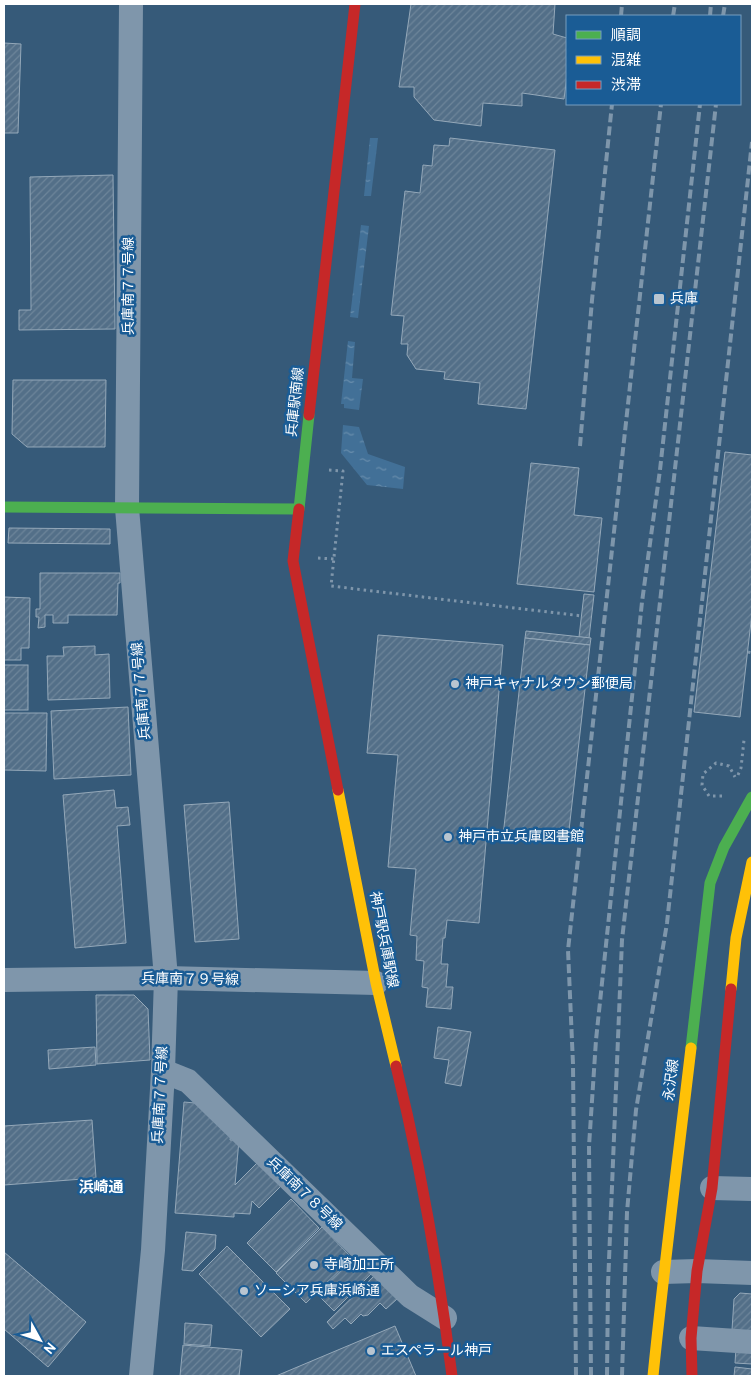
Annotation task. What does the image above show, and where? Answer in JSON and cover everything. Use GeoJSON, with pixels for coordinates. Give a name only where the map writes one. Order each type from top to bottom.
{"type":"FeatureCollection","features":[{"type":"Feature","properties":{"kind":"street","name":"兵庫南７７号線"},"geometry":{"type":"LineString","coordinates":[[130,4],[127,508],[166,978],[153,1250],[141,1376]]}},
{"type":"Feature","properties":{"kind":"street","name":"兵庫駅南線"},"geometry":{"type":"LineString","coordinates":[[299,509],[355,4]]}},
{"type":"Feature","properties":{"kind":"street"},"geometry":{"type":"LineString","coordinates":[[4,507],[299,509]]}},
{"type":"Feature","properties":{"kind":"street","name":"神戸駅兵庫駅線"},"geometry":{"type":"LineString","coordinates":[[299,509],[293,561],[376,984],[413,1134],[445,1318],[452,1376]]}},
{"type":"Feature","properties":{"kind":"street","name":"永沢線"},"geometry":{"type":"LineString","coordinates":[[653,1376],[663,1272],[674,1195],[710,883],[724,847],[752,797]]}},
{"type":"Feature","properties":{"kind":"street"},"geometry":{"type":"LineString","coordinates":[[692,1376],[691,1338],[697,1271],[712,1188],[736,938],[752,862]]}},
{"type":"Feature","properties":{"kind":"street","name":"兵庫南７９号線"},"geometry":{"type":"LineString","coordinates":[[4,980],[166,978],[376,984]]}},
{"type":"Feature","properties":{"kind":"street","name":"兵庫南７８号線"},"geometry":{"type":"LineString","coordinates":[[163,1072],[188,1081],[410,1296],[445,1318]]}},
{"type":"Feature","properties":{"kind":"street"},"geometry":{"type":"LineString","coordinates":[[712,1188],[752,1189]]}},
{"type":"Feature","properties":{"kind":"street"},"geometry":{"type":"LineString","coordinates":[[663,1272],[752,1273]]}},
{"type":"Feature","properties":{"kind":"street"},"geometry":{"type":"LineString","coordinates":[[691,1338],[752,1342]]}},
{"type":"Feature","properties":{"kind":"path"},"geometry":{"type":"LineString","coordinates":[[323,470],[343,471],[331,586],[582,616]]}},
{"type":"Feature","properties":{"kind":"path"},"geometry":{"type":"LineString","coordinates":[[317,558],[334,559]]}},
{"type":"Feature","properties":{"kind":"path"},"geometry":{"type":"LineString","coordinates":[[748,652],[752,653]]}},
{"type":"Feature","properties":{"kind":"path"},"geometry":{"type":"LineString","coordinates":[[727,795],[709,796],[702,785],[703,774],[716,763],[729,766],[736,782],[744,740]]}},
{"type":"Feature","properties":{"kind":"water"},"geometry":{"type":"Polygon","coordinates":[[[370,138],[378,138],[371,196],[364,196],[370,138]]]}},
{"type":"Feature","properties":{"kind":"water"},"geometry":{"type":"Polygon","coordinates":[[[361,225],[369,226],[358,318],[350,317],[361,225]]]}},
{"type":"Feature","properties":{"kind":"water"},"geometry":{"type":"Polygon","coordinates":[[[348,341],[355,342],[352,378],[363,379],[359,410],[344,408],[344,404],[341,404],[348,341]]]}},
{"type":"Feature","properties":{"kind":"water"},"geometry":{"type":"Polygon","coordinates":[[[343,425],[359,427],[368,454],[405,467],[403,489],[367,485],[341,453],[343,425]]]}},
{"type":"Feature","properties":{"kind":"building"},"geometry":{"type":"Polygon","coordinates":[[[411,4],[555,4],[553,34],[566,38],[564,99],[522,93],[522,106],[483,103],[481,126],[434,120],[414,97],[414,87],[399,87],[411,4]]]}},
{"type":"Feature","properties":{"kind":"building"},"geometry":{"type":"Polygon","coordinates":[[[4,43],[21,44],[18,133],[4,133],[4,43]]]}},
{"type":"Feature","properties":{"kind":"building"},"geometry":{"type":"Polygon","coordinates":[[[450,138],[555,150],[526,409],[478,404],[480,383],[444,379],[445,372],[416,369],[407,355],[408,344],[401,344],[404,316],[391,315],[405,191],[420,193],[423,165],[432,166],[434,145],[449,146],[450,138]]]}},
{"type":"Feature","properties":{"kind":"building"},"geometry":{"type":"Polygon","coordinates":[[[113,175],[115,329],[19,330],[19,310],[31,310],[30,177],[113,175]]]}},
{"type":"Feature","properties":{"kind":"building"},"geometry":{"type":"Polygon","coordinates":[[[13,380],[106,380],[105,447],[27,447],[12,434],[13,380]]]}},
{"type":"Feature","properties":{"kind":"building"},"geometry":{"type":"Polygon","coordinates":[[[725,452],[752,455],[752,613],[740,717],[694,712],[725,452]]]}},
{"type":"Feature","properties":{"kind":"building"},"geometry":{"type":"Polygon","coordinates":[[[531,463],[579,468],[574,515],[602,518],[594,592],[517,584],[531,463]]]}},
{"type":"Feature","properties":{"kind":"building"},"geometry":{"type":"Polygon","coordinates":[[[9,528],[110,529],[110,544],[8,543],[9,528]]]}},
{"type":"Feature","properties":{"kind":"building"},"geometry":{"type":"Polygon","coordinates":[[[40,573],[120,573],[117,615],[68,615],[68,623],[53,623],[53,615],[45,615],[45,627],[38,628],[39,617],[36,617],[36,609],[40,609],[40,573]]]}},
{"type":"Feature","properties":{"kind":"building"},"geometry":{"type":"Polygon","coordinates":[[[584,594],[594,595],[589,638],[579,637],[584,594]]]}},
{"type":"Feature","properties":{"kind":"building"},"geometry":{"type":"Polygon","coordinates":[[[4,597],[30,598],[29,648],[21,648],[21,660],[4,660],[4,597]]]}},
{"type":"Feature","properties":{"kind":"building"},"geometry":{"type":"Polygon","coordinates":[[[526,631],[591,638],[590,645],[525,638],[526,631]]]}},
{"type":"Feature","properties":{"kind":"building"},"geometry":{"type":"Polygon","coordinates":[[[378,635],[503,645],[479,923],[447,920],[445,938],[443,938],[441,964],[448,964],[446,987],[453,987],[451,1009],[426,1007],[428,988],[422,987],[424,961],[416,960],[417,936],[410,935],[416,869],[388,867],[398,755],[367,753],[378,635]]]}},
{"type":"Feature","properties":{"kind":"building"},"geometry":{"type":"Polygon","coordinates":[[[525,638],[590,645],[568,839],[554,838],[554,842],[503,836],[525,638]]]}},
{"type":"Feature","properties":{"kind":"building"},"geometry":{"type":"Polygon","coordinates":[[[95,646],[95,655],[109,654],[110,698],[48,700],[47,656],[64,656],[63,647],[95,646]]]}},
{"type":"Feature","properties":{"kind":"building"},"geometry":{"type":"Polygon","coordinates":[[[4,665],[28,665],[28,710],[4,710],[4,665]]]}},
{"type":"Feature","properties":{"kind":"building"},"geometry":{"type":"Polygon","coordinates":[[[128,707],[131,775],[54,779],[51,711],[128,707]]]}},
{"type":"Feature","properties":{"kind":"building"},"geometry":{"type":"Polygon","coordinates":[[[4,713],[47,713],[46,771],[4,770],[4,713]]]}},
{"type":"Feature","properties":{"kind":"building"},"geometry":{"type":"Polygon","coordinates":[[[114,790],[116,808],[128,807],[130,825],[117,826],[126,943],[75,948],[63,795],[114,790]]]}},
{"type":"Feature","properties":{"kind":"building"},"geometry":{"type":"Polygon","coordinates":[[[229,802],[239,939],[195,942],[184,805],[229,802]]]}},
{"type":"Feature","properties":{"kind":"building"},"geometry":{"type":"Polygon","coordinates":[[[96,995],[134,995],[148,1009],[150,1060],[97,1064],[96,995]]]}},
{"type":"Feature","properties":{"kind":"building"},"geometry":{"type":"Polygon","coordinates":[[[438,1027],[471,1032],[461,1086],[445,1083],[449,1060],[434,1058],[438,1027]]]}},
{"type":"Feature","properties":{"kind":"building"},"geometry":{"type":"Polygon","coordinates":[[[95,1047],[96,1065],[49,1069],[48,1050],[95,1047]]]}},
{"type":"Feature","properties":{"kind":"building"},"geometry":{"type":"Polygon","coordinates":[[[184,1102],[195,1103],[231,1134],[230,1140],[239,1140],[235,1185],[258,1162],[282,1185],[259,1208],[252,1201],[250,1214],[234,1213],[234,1217],[175,1213],[184,1102]]]}},
{"type":"Feature","properties":{"kind":"building"},"geometry":{"type":"Polygon","coordinates":[[[92,1120],[96,1178],[4,1185],[4,1126],[92,1120]]]}},
{"type":"Feature","properties":{"kind":"building"},"geometry":{"type":"Polygon","coordinates":[[[291,1199],[319,1228],[276,1272],[247,1243],[291,1199]]]}},
{"type":"Feature","properties":{"kind":"building","name":"寺崎加工所"},"geometry":{"type":"Polygon","coordinates":[[[322,1227],[352,1258],[306,1303],[276,1273],[322,1227]]]}},
{"type":"Feature","properties":{"kind":"building"},"geometry":{"type":"Polygon","coordinates":[[[186,1232],[216,1235],[215,1249],[193,1271],[182,1270],[186,1232]]]}},
{"type":"Feature","properties":{"kind":"building","name":"ソーシア兵庫浜崎通"},"geometry":{"type":"Polygon","coordinates":[[[227,1246],[290,1309],[261,1337],[199,1274],[227,1246]]]}},
{"type":"Feature","properties":{"kind":"building"},"geometry":{"type":"Polygon","coordinates":[[[4,1252],[86,1322],[48,1367],[4,1329],[4,1252]]]}},
{"type":"Feature","properties":{"kind":"building"},"geometry":{"type":"Polygon","coordinates":[[[355,1257],[371,1274],[334,1311],[317,1294],[355,1257]]]}},
{"type":"Feature","properties":{"kind":"building"},"geometry":{"type":"Polygon","coordinates":[[[374,1276],[397,1299],[386,1309],[380,1303],[368,1315],[363,1316],[361,1314],[351,1324],[345,1318],[333,1329],[327,1322],[374,1276]]]}},
{"type":"Feature","properties":{"kind":"building"},"geometry":{"type":"Polygon","coordinates":[[[740,1293],[752,1294],[752,1331],[732,1330],[734,1299],[740,1293]]]}},
{"type":"Feature","properties":{"kind":"building"},"geometry":{"type":"Polygon","coordinates":[[[185,1323],[212,1325],[210,1346],[184,1344],[185,1323]]]}},
{"type":"Feature","properties":{"kind":"building","name":"エスペラール神戸"},"geometry":{"type":"Polygon","coordinates":[[[395,1326],[416,1376],[276,1376],[395,1326]]]}},
{"type":"Feature","properties":{"kind":"building"},"geometry":{"type":"Polygon","coordinates":[[[183,1345],[242,1350],[239,1376],[180,1376],[183,1345]]]}},
{"type":"Feature","properties":{"kind":"building"},"geometry":{"type":"Polygon","coordinates":[[[736,1348],[752,1349],[752,1364],[735,1363],[736,1348]]]}},
{"type":"Feature","properties":{"kind":"building"},"geometry":{"type":"Polygon","coordinates":[[[735,1367],[752,1369],[752,1376],[734,1376],[735,1367]]]}},
{"type":"Feature","properties":{"kind":"railway"},"geometry":{"type":"LineString","coordinates":[[621,15],[622,4]]}},
{"type":"Feature","properties":{"kind":"railway"},"geometry":{"type":"LineString","coordinates":[[673,15],[675,4]]}},
{"type":"Feature","properties":{"kind":"railway"},"geometry":{"type":"LineString","coordinates":[[710,15],[711,4]]}},
{"type":"Feature","properties":{"kind":"railway"},"geometry":{"type":"LineString","coordinates":[[723,15],[725,4]]}},
{"type":"Feature","properties":{"kind":"railway"},"geometry":{"type":"LineString","coordinates":[[580,446],[592,300],[612,105]]}},
{"type":"Feature","properties":{"kind":"railway"},"geometry":{"type":"LineString","coordinates":[[576,1376],[573,1064],[568,950],[661,105]]}},
{"type":"Feature","properties":{"kind":"railway"},"geometry":{"type":"LineString","coordinates":[[591,1376],[589,1146],[596,1040],[642,602],[660,470],[700,105]]}},
{"type":"Feature","properties":{"kind":"railway"},"geometry":{"type":"LineString","coordinates":[[607,1376],[608,1285],[622,940],[716,105]]}},
{"type":"Feature","properties":{"kind":"railway"},"geometry":{"type":"LineString","coordinates":[[622,1376],[627,1212],[636,1110],[667,923],[752,142]]}},
{"type":"Feature","properties":{"kind":"traffic: fast"},"geometry":{"type":"LineString","coordinates":[[4,507],[299,509],[309,415]]}},
{"type":"Feature","properties":{"kind":"traffic: fast"},"geometry":{"type":"LineString","coordinates":[[691,1048],[710,883],[724,847],[752,797]]}},
{"type":"Feature","properties":{"kind":"traffic: slow"},"geometry":{"type":"LineString","coordinates":[[338,790],[376,983],[396,1066]]}},
{"type":"Feature","properties":{"kind":"traffic: slow"},"geometry":{"type":"LineString","coordinates":[[731,989],[736,938],[752,862]]}},
{"type":"Feature","properties":{"kind":"traffic: slow"},"geometry":{"type":"LineString","coordinates":[[653,1376],[691,1048]]}},
{"type":"Feature","properties":{"kind":"traffic: jam"},"geometry":{"type":"LineString","coordinates":[[309,415],[355,4]]}},
{"type":"Feature","properties":{"kind":"traffic: jam"},"geometry":{"type":"LineString","coordinates":[[299,509],[293,561],[338,790]]}},
{"type":"Feature","properties":{"kind":"traffic: jam"},"geometry":{"type":"LineString","coordinates":[[692,1376],[691,1338],[697,1271],[712,1188],[731,989]]}},
{"type":"Feature","properties":{"kind":"traffic: jam"},"geometry":{"type":"LineString","coordinates":[[396,1066],[428,1220],[452,1376]]}},
{"type":"Feature","properties":{"kind":"place","name":"兵庫"},"geometry":{"type":"Point","coordinates":[659,299]}},
{"type":"Feature","properties":{"kind":"place","name":"神戸キャナルタウン郵便局"},"geometry":{"type":"Point","coordinates":[455,684]}},
{"type":"Feature","properties":{"kind":"place","name":"神戸市立兵庫図書館"},"geometry":{"type":"Point","coordinates":[448,837]}},
{"type":"Feature","properties":{"kind":"place","name":"寺崎加工所"},"geometry":{"type":"Point","coordinates":[314,1265]}},
{"type":"Feature","properties":{"kind":"place","name":"ソーシア兵庫浜崎通"},"geometry":{"type":"Point","coordinates":[244,1291]}},
{"type":"Feature","properties":{"kind":"place","name":"エスペラール神戸"},"geometry":{"type":"Point","coordinates":[371,1351]}},
{"type":"Feature","properties":{"kind":"district","name":"浜崎通"},"geometry":{"type":"Point","coordinates":[101,1188]}}]}
